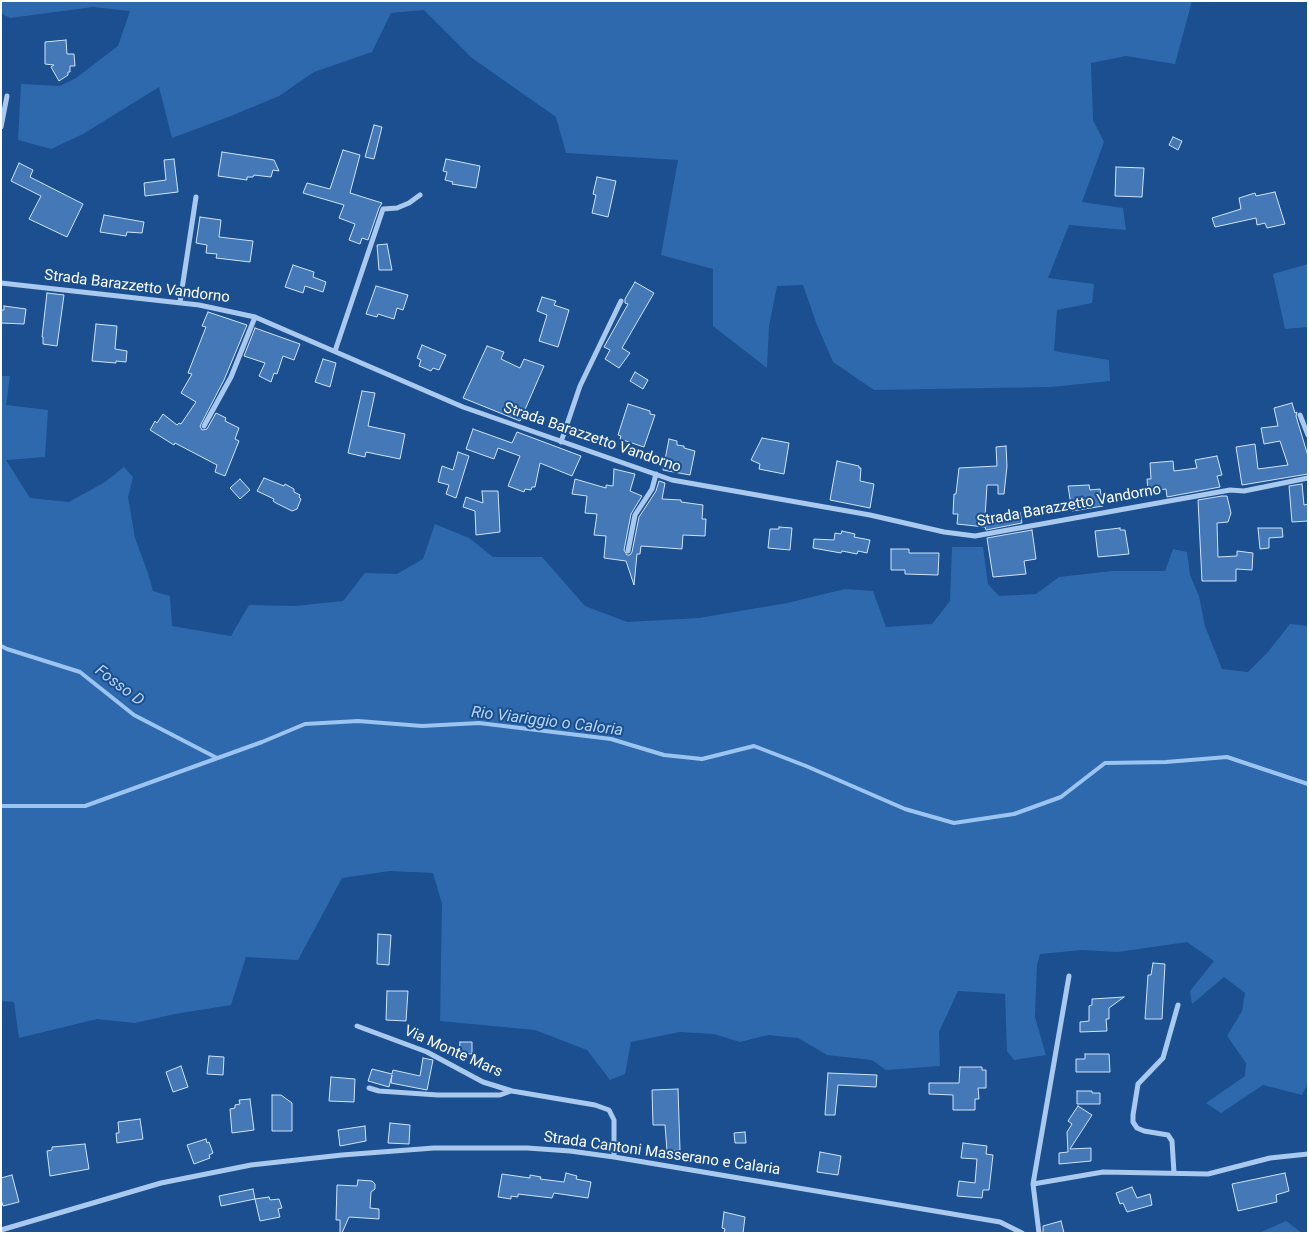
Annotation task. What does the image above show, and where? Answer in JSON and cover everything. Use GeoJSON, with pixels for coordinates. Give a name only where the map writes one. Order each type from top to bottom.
{"type":"FeatureCollection","features":[{"type":"Feature","properties":{"kind":"street"},"geometry":{"type":"LineString","coordinates":[[1,127],[7,96]]}},
{"type":"Feature","properties":{"kind":"street"},"geometry":{"type":"LineString","coordinates":[[335,351],[383,209],[397,208],[409,203],[420,195]]}},
{"type":"Feature","properties":{"kind":"street"},"geometry":{"type":"LineString","coordinates":[[180,302],[196,197]]}},
{"type":"Feature","properties":{"kind":"street","name":"Strada Barazzetto Vandorno"},"geometry":{"type":"LineString","coordinates":[[1,283],[180,302],[255,317],[464,407],[672,480],[870,515],[944,532],[975,536],[1230,490],[1244,491],[1308,478]]}},
{"type":"Feature","properties":{"kind":"street"},"geometry":{"type":"LineString","coordinates":[[562,442],[580,386],[621,301]]}},
{"type":"Feature","properties":{"kind":"street"},"geometry":{"type":"LineString","coordinates":[[204,426],[232,377],[255,317]]}},
{"type":"Feature","properties":{"kind":"street"},"geometry":{"type":"LineString","coordinates":[[1300,415],[1308,435]]}},
{"type":"Feature","properties":{"kind":"street"},"geometry":{"type":"LineString","coordinates":[[628,551],[635,515],[652,489],[656,474]]}},
{"type":"Feature","properties":{"kind":"street"},"geometry":{"type":"LineString","coordinates":[[1039,1233],[1033,1184],[1069,976]]}},
{"type":"Feature","properties":{"kind":"street"},"geometry":{"type":"LineString","coordinates":[[1174,1173],[1172,1141],[1168,1135],[1136,1128],[1133,1122],[1133,1115],[1138,1084],[1163,1058],[1178,1005]]}},
{"type":"Feature","properties":{"kind":"street","name":"Via Monte Mars"},"geometry":{"type":"LineString","coordinates":[[357,1026],[427,1052],[483,1082],[512,1091],[594,1105],[609,1110],[614,1120],[614,1157]]}},
{"type":"Feature","properties":{"kind":"street","name":"Via Monte Mars"},"geometry":{"type":"LineString","coordinates":[[369,1088],[379,1091],[438,1095],[500,1095],[512,1091]]}},
{"type":"Feature","properties":{"kind":"street","name":"Strada Cantoni Masserano e Calaria"},"geometry":{"type":"LineString","coordinates":[[1,1230],[161,1183],[251,1165],[342,1155],[434,1148],[527,1148],[614,1157],[1000,1222],[1022,1233]]}},
{"type":"Feature","properties":{"kind":"street"},"geometry":{"type":"LineString","coordinates":[[1033,1184],[1103,1172],[1208,1174],[1270,1158],[1308,1154]]}},
{"type":"Feature","properties":{"kind":"shaded area"},"geometry":{"type":"Polygon","coordinates":[[[1,1],[1192,1],[1175,64],[1126,56],[1091,63],[1093,120],[1104,142],[1082,202],[1123,208],[1126,230],[1069,225],[1048,278],[1094,284],[1092,303],[1057,310],[1054,351],[1109,360],[1110,381],[1051,387],[874,390],[833,362],[803,285],[777,286],[769,326],[767,368],[713,326],[713,269],[661,255],[678,160],[566,153],[556,117],[472,58],[424,10],[391,13],[372,52],[314,72],[279,96],[172,138],[159,87],[83,134],[51,149],[18,140],[21,84],[60,86],[76,78],[118,46],[130,11],[93,7],[10,18],[1,13],[1,1]]]}},
{"type":"Feature","properties":{"kind":"shaded area"},"geometry":{"type":"Polygon","coordinates":[[[1308,264],[1308,327],[1285,329],[1273,274],[1308,264]]]}},
{"type":"Feature","properties":{"kind":"shaded area"},"geometry":{"type":"Polygon","coordinates":[[[1,376],[10,376],[6,405],[48,410],[45,457],[6,460],[30,498],[69,502],[105,482],[124,467],[133,477],[128,497],[135,538],[153,591],[170,596],[172,626],[231,636],[249,605],[295,606],[343,601],[365,573],[397,574],[423,559],[435,524],[469,538],[493,557],[542,557],[585,606],[627,622],[699,618],[787,603],[845,589],[873,591],[886,627],[932,624],[950,601],[952,547],[983,547],[988,584],[999,596],[1036,594],[1059,577],[1112,571],[1165,571],[1173,549],[1187,552],[1190,575],[1199,596],[1205,626],[1222,669],[1248,672],[1268,652],[1290,624],[1308,626],[1308,1083],[1302,1095],[1263,1085],[1221,1113],[1206,1103],[1245,1076],[1246,1063],[1227,1036],[1242,1011],[1245,993],[1224,977],[1192,1004],[1190,991],[1214,961],[1187,942],[1118,952],[1082,950],[1040,954],[1037,965],[1035,1017],[1046,1055],[1014,1060],[1007,1051],[1005,994],[958,991],[939,1032],[940,1066],[886,1070],[872,1060],[827,1055],[798,1038],[768,1035],[740,1042],[714,1034],[680,1032],[631,1042],[625,1074],[610,1080],[587,1050],[535,1030],[440,1021],[442,904],[433,873],[390,871],[342,878],[298,960],[246,957],[231,1005],[135,1023],[97,1019],[19,1038],[14,1002],[1,1001],[1,376]]]}},
{"type":"Feature","properties":{"kind":"shaded area"},"geometry":{"type":"Polygon","coordinates":[[[1286,1221],[1302,1233],[1259,1233],[1286,1221]]]}},
{"type":"Feature","properties":{"kind":"building"},"geometry":{"type":"Polygon","coordinates":[[[66,40],[67,54],[74,54],[75,66],[70,66],[68,75],[59,81],[51,67],[54,65],[45,64],[45,42],[66,40]]]}},
{"type":"Feature","properties":{"kind":"building"},"geometry":{"type":"Polygon","coordinates":[[[374,125],[382,127],[374,159],[365,157],[374,125]]]}},
{"type":"Feature","properties":{"kind":"building"},"geometry":{"type":"Polygon","coordinates":[[[1173,137],[1182,141],[1178,150],[1169,145],[1173,137]]]}},
{"type":"Feature","properties":{"kind":"building"},"geometry":{"type":"Polygon","coordinates":[[[343,150],[360,155],[350,193],[382,203],[368,240],[362,238],[360,244],[349,240],[355,224],[339,218],[344,205],[303,193],[307,183],[330,189],[343,150]]]}},
{"type":"Feature","properties":{"kind":"building"},"geometry":{"type":"Polygon","coordinates":[[[222,152],[274,160],[279,171],[273,170],[271,177],[254,175],[253,177],[247,177],[247,180],[218,176],[222,152]]]}},
{"type":"Feature","properties":{"kind":"building"},"geometry":{"type":"Polygon","coordinates":[[[174,159],[178,192],[145,196],[144,183],[166,180],[164,160],[174,159]]]}},
{"type":"Feature","properties":{"kind":"building"},"geometry":{"type":"Polygon","coordinates":[[[446,159],[480,166],[476,188],[452,184],[453,182],[445,180],[447,172],[443,171],[446,159]]]}},
{"type":"Feature","properties":{"kind":"building"},"geometry":{"type":"Polygon","coordinates":[[[19,163],[33,170],[30,177],[83,204],[67,237],[29,219],[41,196],[11,181],[19,163]]]}},
{"type":"Feature","properties":{"kind":"building"},"geometry":{"type":"Polygon","coordinates":[[[1116,167],[1144,168],[1142,197],[1115,196],[1116,167]]]}},
{"type":"Feature","properties":{"kind":"building"},"geometry":{"type":"Polygon","coordinates":[[[597,177],[616,181],[608,217],[592,213],[596,195],[593,194],[597,177]]]}},
{"type":"Feature","properties":{"kind":"building"},"geometry":{"type":"Polygon","coordinates":[[[1275,192],[1285,224],[1267,228],[1265,223],[1257,225],[1256,218],[1215,227],[1212,218],[1241,209],[1239,198],[1255,193],[1256,196],[1275,192]]]}},
{"type":"Feature","properties":{"kind":"building"},"geometry":{"type":"Polygon","coordinates":[[[104,215],[144,222],[142,233],[127,232],[126,236],[100,232],[104,215]]]}},
{"type":"Feature","properties":{"kind":"building"},"geometry":{"type":"Polygon","coordinates":[[[200,217],[221,220],[219,237],[253,241],[250,262],[216,258],[217,254],[206,253],[207,245],[196,243],[200,217]]]}},
{"type":"Feature","properties":{"kind":"building"},"geometry":{"type":"Polygon","coordinates":[[[387,244],[392,270],[379,270],[377,245],[387,244]]]}},
{"type":"Feature","properties":{"kind":"building"},"geometry":{"type":"Polygon","coordinates":[[[293,265],[314,272],[313,277],[326,282],[323,292],[305,286],[303,293],[285,287],[293,265]]]}},
{"type":"Feature","properties":{"kind":"building"},"geometry":{"type":"Polygon","coordinates":[[[635,282],[654,293],[622,348],[630,353],[619,368],[605,359],[610,350],[604,347],[628,304],[625,303],[625,299],[635,282]]]}},
{"type":"Feature","properties":{"kind":"building"},"geometry":{"type":"Polygon","coordinates":[[[376,286],[408,295],[403,310],[397,308],[394,319],[378,314],[377,317],[366,314],[376,286]]]}},
{"type":"Feature","properties":{"kind":"building"},"geometry":{"type":"Polygon","coordinates":[[[47,293],[64,295],[57,346],[43,344],[42,337],[47,293]]]}},
{"type":"Feature","properties":{"kind":"building"},"geometry":{"type":"Polygon","coordinates":[[[542,297],[556,301],[554,305],[569,310],[558,347],[539,341],[547,315],[537,311],[542,297]]]}},
{"type":"Feature","properties":{"kind":"building"},"geometry":{"type":"Polygon","coordinates":[[[4,306],[26,309],[24,324],[1,323],[1,310],[4,310],[4,306]]]}},
{"type":"Feature","properties":{"kind":"building"},"geometry":{"type":"Polygon","coordinates":[[[208,312],[247,325],[224,380],[200,426],[202,430],[207,429],[216,413],[226,418],[225,421],[239,428],[235,439],[239,441],[225,476],[215,472],[217,465],[175,443],[174,445],[150,430],[155,421],[157,423],[163,414],[177,425],[181,424],[196,402],[181,393],[192,374],[188,373],[206,327],[202,326],[208,312]]]}},
{"type":"Feature","properties":{"kind":"building"},"geometry":{"type":"Polygon","coordinates":[[[96,324],[117,326],[115,349],[127,351],[126,362],[92,361],[96,324]]]}},
{"type":"Feature","properties":{"kind":"building"},"geometry":{"type":"Polygon","coordinates":[[[255,328],[300,344],[294,360],[283,356],[277,374],[274,373],[271,382],[259,376],[265,363],[244,356],[255,328]]]}},
{"type":"Feature","properties":{"kind":"building"},"geometry":{"type":"Polygon","coordinates":[[[422,345],[446,355],[439,370],[433,368],[431,371],[419,366],[421,360],[417,358],[422,345]]]}},
{"type":"Feature","properties":{"kind":"building"},"geometry":{"type":"Polygon","coordinates":[[[487,346],[504,352],[501,359],[520,368],[524,359],[544,366],[520,421],[463,398],[487,346]]]}},
{"type":"Feature","properties":{"kind":"building"},"geometry":{"type":"Polygon","coordinates":[[[323,359],[336,363],[330,387],[315,382],[323,359]]]}},
{"type":"Feature","properties":{"kind":"building"},"geometry":{"type":"Polygon","coordinates":[[[635,372],[648,380],[643,389],[630,381],[635,372]]]}},
{"type":"Feature","properties":{"kind":"building"},"geometry":{"type":"Polygon","coordinates":[[[362,391],[375,393],[368,426],[405,434],[400,459],[366,452],[365,457],[348,453],[362,391]]]}},
{"type":"Feature","properties":{"kind":"building"},"geometry":{"type":"Polygon","coordinates":[[[1292,403],[1295,413],[1297,412],[1296,416],[1308,456],[1308,474],[1242,485],[1236,447],[1255,444],[1258,469],[1288,465],[1280,441],[1264,444],[1261,428],[1278,426],[1274,408],[1292,403]]]}},
{"type":"Feature","properties":{"kind":"building"},"geometry":{"type":"Polygon","coordinates":[[[628,404],[650,411],[650,414],[655,415],[644,447],[620,439],[621,436],[618,435],[628,404]]]}},
{"type":"Feature","properties":{"kind":"building"},"geometry":{"type":"Polygon","coordinates":[[[473,429],[512,443],[517,432],[581,456],[572,476],[540,463],[535,487],[532,487],[531,490],[525,489],[524,492],[508,486],[520,456],[498,448],[494,459],[466,449],[473,429]]]}},
{"type":"Feature","properties":{"kind":"building"},"geometry":{"type":"Polygon","coordinates":[[[762,438],[789,443],[784,474],[759,469],[760,464],[751,460],[762,438]]]}},
{"type":"Feature","properties":{"kind":"building"},"geometry":{"type":"Polygon","coordinates":[[[669,439],[677,441],[677,445],[695,451],[690,475],[663,470],[669,439]]]}},
{"type":"Feature","properties":{"kind":"building"},"geometry":{"type":"Polygon","coordinates":[[[1006,446],[1007,466],[1004,494],[998,494],[998,485],[987,485],[985,517],[1020,512],[1022,523],[986,530],[985,527],[957,524],[958,514],[953,514],[954,494],[956,494],[959,468],[997,466],[996,447],[1006,446]]]}},
{"type":"Feature","properties":{"kind":"building"},"geometry":{"type":"Polygon","coordinates":[[[458,452],[469,456],[456,498],[446,494],[449,485],[438,482],[442,466],[453,470],[458,452]]]}},
{"type":"Feature","properties":{"kind":"building"},"geometry":{"type":"Polygon","coordinates":[[[1217,456],[1222,475],[1217,476],[1220,487],[1167,497],[1166,489],[1148,491],[1147,479],[1151,479],[1150,463],[1173,461],[1174,471],[1197,468],[1195,460],[1217,456]]]}},
{"type":"Feature","properties":{"kind":"building"},"geometry":{"type":"Polygon","coordinates":[[[837,461],[859,466],[861,468],[860,481],[874,484],[870,508],[830,500],[837,461]]]}},
{"type":"Feature","properties":{"kind":"building"},"geometry":{"type":"Polygon","coordinates":[[[614,469],[635,474],[630,491],[642,496],[631,514],[624,550],[627,555],[630,555],[632,552],[639,517],[656,491],[659,481],[665,483],[662,499],[681,500],[681,502],[703,505],[702,519],[706,519],[705,536],[683,535],[682,549],[641,546],[640,554],[637,554],[634,585],[626,561],[604,558],[606,536],[594,535],[597,514],[585,513],[587,496],[572,494],[575,479],[606,488],[606,485],[613,486],[614,469]]]}},
{"type":"Feature","properties":{"kind":"building"},"geometry":{"type":"Polygon","coordinates":[[[264,478],[284,486],[285,484],[294,489],[294,492],[300,495],[301,499],[297,509],[292,511],[257,491],[264,478]]]}},
{"type":"Feature","properties":{"kind":"building"},"geometry":{"type":"Polygon","coordinates":[[[240,479],[250,490],[240,499],[230,488],[240,479]]]}},
{"type":"Feature","properties":{"kind":"building"},"geometry":{"type":"Polygon","coordinates":[[[1302,484],[1304,505],[1308,504],[1308,521],[1292,522],[1289,486],[1302,484]]]}},
{"type":"Feature","properties":{"kind":"building"},"geometry":{"type":"Polygon","coordinates":[[[1089,485],[1090,490],[1100,489],[1103,506],[1072,511],[1068,486],[1089,485]]]}},
{"type":"Feature","properties":{"kind":"building"},"geometry":{"type":"Polygon","coordinates":[[[482,491],[498,491],[500,532],[476,535],[475,511],[463,507],[466,497],[483,503],[482,491]]]}},
{"type":"Feature","properties":{"kind":"building"},"geometry":{"type":"Polygon","coordinates":[[[1227,496],[1231,513],[1228,522],[1217,523],[1218,557],[1237,556],[1237,551],[1253,553],[1252,570],[1236,569],[1236,581],[1202,581],[1198,500],[1227,496]]]}},
{"type":"Feature","properties":{"kind":"building"},"geometry":{"type":"Polygon","coordinates":[[[779,527],[792,528],[790,550],[768,548],[770,529],[779,529],[779,527]]]}},
{"type":"Feature","properties":{"kind":"building"},"geometry":{"type":"Polygon","coordinates":[[[1120,528],[1120,530],[1125,530],[1129,554],[1098,557],[1095,531],[1120,528]]]}},
{"type":"Feature","properties":{"kind":"building"},"geometry":{"type":"Polygon","coordinates":[[[1258,528],[1282,528],[1283,537],[1269,538],[1269,548],[1260,549],[1258,528]]]}},
{"type":"Feature","properties":{"kind":"building"},"geometry":{"type":"Polygon","coordinates":[[[1032,530],[1036,559],[1024,561],[1026,574],[993,577],[987,538],[1032,530]]]}},
{"type":"Feature","properties":{"kind":"building"},"geometry":{"type":"Polygon","coordinates":[[[842,531],[855,534],[854,537],[870,540],[867,553],[858,551],[857,554],[842,551],[841,553],[813,548],[814,539],[834,540],[835,533],[841,534],[842,531]]]}},
{"type":"Feature","properties":{"kind":"building"},"geometry":{"type":"Polygon","coordinates":[[[891,549],[909,549],[909,553],[939,553],[938,575],[905,574],[905,570],[891,570],[891,549]]]}},
{"type":"Feature","properties":{"kind":"building"},"geometry":{"type":"Polygon","coordinates":[[[378,934],[391,935],[389,965],[377,964],[378,934]]]}},
{"type":"Feature","properties":{"kind":"building"},"geometry":{"type":"Polygon","coordinates":[[[1153,963],[1165,964],[1162,1019],[1145,1019],[1148,975],[1151,975],[1153,963]]]}},
{"type":"Feature","properties":{"kind":"building"},"geometry":{"type":"Polygon","coordinates":[[[387,991],[408,991],[406,1021],[386,1020],[387,991]]]}},
{"type":"Feature","properties":{"kind":"building"},"geometry":{"type":"Polygon","coordinates":[[[1124,997],[1109,1008],[1109,1019],[1106,1019],[1107,1031],[1080,1032],[1080,1022],[1089,1021],[1089,1006],[1092,1005],[1092,999],[1124,997]]]}},
{"type":"Feature","properties":{"kind":"building"},"geometry":{"type":"Polygon","coordinates":[[[460,1042],[472,1042],[472,1054],[459,1053],[460,1042]]]}},
{"type":"Feature","properties":{"kind":"building"},"geometry":{"type":"Polygon","coordinates":[[[1085,1054],[1109,1054],[1110,1072],[1076,1072],[1076,1059],[1085,1059],[1085,1054]]]}},
{"type":"Feature","properties":{"kind":"building"},"geometry":{"type":"Polygon","coordinates":[[[209,1056],[224,1057],[223,1075],[207,1074],[209,1056]]]}},
{"type":"Feature","properties":{"kind":"building"},"geometry":{"type":"Polygon","coordinates":[[[423,1058],[433,1060],[427,1090],[391,1083],[392,1075],[389,1087],[368,1081],[372,1069],[392,1074],[393,1070],[420,1076],[423,1058]]]}},
{"type":"Feature","properties":{"kind":"building"},"geometry":{"type":"Polygon","coordinates":[[[181,1066],[188,1087],[173,1092],[166,1072],[181,1066]]]}},
{"type":"Feature","properties":{"kind":"building"},"geometry":{"type":"Polygon","coordinates":[[[960,1067],[982,1067],[982,1070],[986,1070],[986,1088],[978,1088],[979,1099],[975,1099],[975,1110],[953,1110],[953,1095],[929,1094],[929,1083],[959,1083],[960,1067]]]}},
{"type":"Feature","properties":{"kind":"building"},"geometry":{"type":"Polygon","coordinates":[[[828,1073],[877,1075],[876,1087],[838,1085],[835,1115],[825,1115],[828,1073]]]}},
{"type":"Feature","properties":{"kind":"building"},"geometry":{"type":"Polygon","coordinates":[[[331,1077],[355,1079],[354,1102],[329,1101],[331,1077]]]}},
{"type":"Feature","properties":{"kind":"building"},"geometry":{"type":"Polygon","coordinates":[[[678,1089],[680,1150],[667,1151],[665,1125],[653,1125],[652,1090],[678,1089]]]}},
{"type":"Feature","properties":{"kind":"building"},"geometry":{"type":"Polygon","coordinates":[[[1077,1091],[1100,1093],[1100,1104],[1077,1104],[1077,1091]]]}},
{"type":"Feature","properties":{"kind":"building"},"geometry":{"type":"Polygon","coordinates":[[[272,1095],[281,1095],[292,1103],[292,1131],[272,1131],[272,1095]]]}},
{"type":"Feature","properties":{"kind":"building"},"geometry":{"type":"Polygon","coordinates":[[[250,1099],[254,1130],[232,1133],[230,1109],[240,1104],[239,1100],[250,1099]]]}},
{"type":"Feature","properties":{"kind":"building"},"geometry":{"type":"Polygon","coordinates":[[[1078,1106],[1092,1115],[1070,1149],[1091,1148],[1091,1161],[1059,1164],[1059,1153],[1068,1152],[1067,1132],[1072,1124],[1068,1121],[1078,1106]]]}},
{"type":"Feature","properties":{"kind":"building"},"geometry":{"type":"Polygon","coordinates":[[[140,1119],[143,1139],[117,1143],[116,1133],[119,1133],[118,1122],[140,1119]]]}},
{"type":"Feature","properties":{"kind":"building"},"geometry":{"type":"Polygon","coordinates":[[[390,1123],[410,1125],[409,1144],[388,1143],[390,1123]]]}},
{"type":"Feature","properties":{"kind":"building"},"geometry":{"type":"Polygon","coordinates":[[[365,1126],[366,1141],[340,1146],[338,1130],[365,1126]]]}},
{"type":"Feature","properties":{"kind":"building"},"geometry":{"type":"Polygon","coordinates":[[[745,1132],[746,1143],[735,1143],[734,1133],[745,1132]]]}},
{"type":"Feature","properties":{"kind":"building"},"geometry":{"type":"Polygon","coordinates":[[[206,1139],[213,1153],[209,1155],[210,1158],[194,1164],[187,1145],[206,1139]]]}},
{"type":"Feature","properties":{"kind":"building"},"geometry":{"type":"Polygon","coordinates":[[[963,1143],[987,1146],[986,1154],[993,1155],[989,1190],[983,1190],[982,1198],[957,1196],[959,1181],[975,1183],[977,1159],[961,1158],[963,1143]]]}},
{"type":"Feature","properties":{"kind":"building"},"geometry":{"type":"Polygon","coordinates":[[[85,1144],[89,1169],[50,1176],[47,1151],[52,1150],[52,1147],[85,1144]]]}},
{"type":"Feature","properties":{"kind":"building"},"geometry":{"type":"Polygon","coordinates":[[[820,1152],[841,1156],[838,1175],[817,1172],[820,1152]]]}},
{"type":"Feature","properties":{"kind":"building"},"geometry":{"type":"Polygon","coordinates":[[[566,1173],[577,1176],[576,1179],[591,1182],[588,1198],[554,1193],[552,1198],[518,1194],[518,1197],[511,1196],[511,1199],[498,1197],[502,1174],[530,1178],[530,1175],[541,1177],[540,1179],[564,1182],[566,1173]]]}},
{"type":"Feature","properties":{"kind":"building"},"geometry":{"type":"Polygon","coordinates":[[[1285,1173],[1289,1191],[1276,1195],[1277,1202],[1238,1211],[1232,1184],[1285,1173]]]}},
{"type":"Feature","properties":{"kind":"building"},"geometry":{"type":"Polygon","coordinates":[[[12,1175],[19,1202],[3,1206],[1,1178],[12,1175]]]}},
{"type":"Feature","properties":{"kind":"building"},"geometry":{"type":"Polygon","coordinates":[[[358,1180],[372,1181],[375,1184],[375,1189],[371,1192],[370,1208],[379,1209],[379,1219],[349,1217],[342,1233],[340,1233],[340,1220],[336,1220],[337,1185],[357,1186],[358,1180]]]}},
{"type":"Feature","properties":{"kind":"building"},"geometry":{"type":"Polygon","coordinates":[[[1132,1187],[1137,1198],[1150,1194],[1152,1205],[1127,1212],[1123,1203],[1120,1204],[1116,1193],[1132,1187]]]}},
{"type":"Feature","properties":{"kind":"building"},"geometry":{"type":"Polygon","coordinates":[[[253,1189],[255,1199],[221,1206],[219,1196],[253,1189]]]}},
{"type":"Feature","properties":{"kind":"building"},"geometry":{"type":"Polygon","coordinates":[[[269,1197],[270,1200],[279,1199],[282,1208],[278,1209],[280,1217],[260,1221],[255,1199],[269,1197]]]}},
{"type":"Feature","properties":{"kind":"building"},"geometry":{"type":"Polygon","coordinates":[[[724,1212],[745,1217],[743,1233],[724,1233],[725,1229],[722,1228],[724,1212]]]}},
{"type":"Feature","properties":{"kind":"building"},"geometry":{"type":"Polygon","coordinates":[[[1061,1221],[1064,1233],[1043,1233],[1043,1226],[1061,1221]]]}},
{"type":"Feature","properties":{"kind":"waterway","name":"Fosso D"},"geometry":{"type":"LineString","coordinates":[[1,646],[80,672],[134,715],[217,758]]}},
{"type":"Feature","properties":{"kind":"waterway","name":"Rio Viariggio o Caloria"},"geometry":{"type":"LineString","coordinates":[[1,806],[85,806],[262,742],[305,724],[358,721],[422,726],[479,723],[611,739],[664,755],[702,759],[754,746],[806,766],[905,809],[954,823],[1014,814],[1061,797],[1105,763],[1166,762],[1227,757],[1308,784]]}}]}
